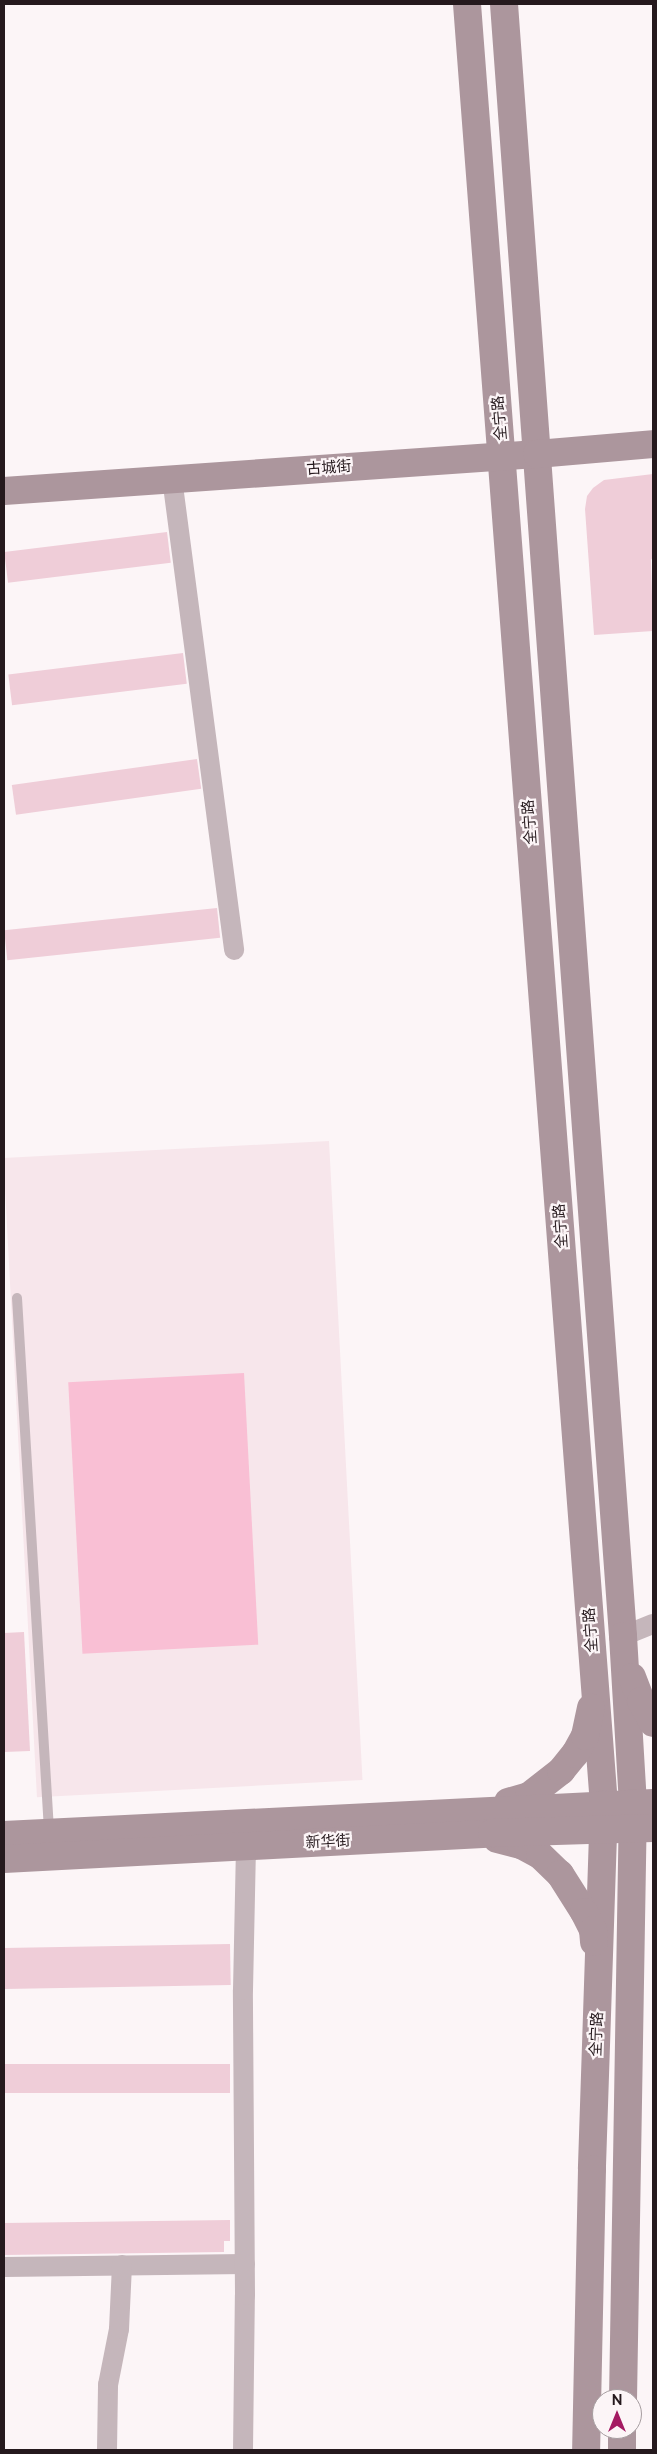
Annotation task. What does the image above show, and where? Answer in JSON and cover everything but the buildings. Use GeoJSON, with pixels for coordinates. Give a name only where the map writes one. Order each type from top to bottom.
{"type":"FeatureCollection","features":[{"type":"Feature","properties":{"kind":"main road","name":"全宁路"},"geometry":{"type":"LineString","coordinates":[[467,4],[503,456],[604,1817],[586,2450]]}},
{"type":"Feature","properties":{"kind":"main road"},"geometry":{"type":"LineString","coordinates":[[504,4],[624,1645],[643,1816],[631,1988],[622,2389]]}},
{"type":"Feature","properties":{"kind":"main road","name":"古城街"},"geometry":{"type":"LineString","coordinates":[[4,491],[537,454],[653,444]]}},
{"type":"Feature","properties":{"kind":"main road"},"geometry":{"type":"LineString","coordinates":[[624,1645],[641,1701],[653,1724]]}},
{"type":"Feature","properties":{"kind":"main road"},"geometry":{"type":"LineString","coordinates":[[449,1812],[512,1801],[528,1796],[561,1771],[578,1748],[590,1717],[593,1656]]}},
{"type":"Feature","properties":{"kind":"main road","name":"新华街"},"geometry":{"type":"LineString","coordinates":[[4,1835],[449,1812],[604,1817],[643,1816]]}},
{"type":"Feature","properties":{"kind":"main road","name":"新华街"},"geometry":{"type":"LineString","coordinates":[[4,1859],[438,1836],[604,1817]]}},
{"type":"Feature","properties":{"kind":"main road"},"geometry":{"type":"LineString","coordinates":[[438,1836],[501,1839],[521,1845],[540,1855],[560,1874],[574,1893],[593,1930],[599,1980]]}},
{"type":"Feature","properties":{"kind":"main road"},"geometry":{"type":"LineString","coordinates":[[631,1988],[638,1947],[653,1914]]}},
{"type":"Feature","properties":{"kind":"street"},"geometry":{"type":"LineString","coordinates":[[172,478],[234,950]]}},
{"type":"Feature","properties":{"kind":"street"},"geometry":{"type":"LineString","coordinates":[[624,1645],[653,1624]]}},
{"type":"Feature","properties":{"kind":"street"},"geometry":{"type":"LineString","coordinates":[[243,2450],[245,2264],[243,1990],[246,1846]]}},
{"type":"Feature","properties":{"kind":"street"},"geometry":{"type":"LineString","coordinates":[[4,2267],[245,2264]]}},
{"type":"Feature","properties":{"kind":"street"},"geometry":{"type":"LineString","coordinates":[[107,2450],[108,2385],[119,2329],[122,2265]]}},
{"type":"Feature","properties":{"kind":"lane"},"geometry":{"type":"LineString","coordinates":[[17,1298],[49,1832]]}},
{"type":"Feature","properties":{"kind":"shaded area"},"geometry":{"type":"Polygon","coordinates":[[[329,1141],[362,1780],[37,1797],[4,1158],[329,1141]]]}},
{"type":"Feature","properties":{"kind":"shaded area"},"geometry":{"type":"Polygon","coordinates":[[[244,1373],[258,1645],[82,1654],[68,1382],[244,1373]]]}}]}
